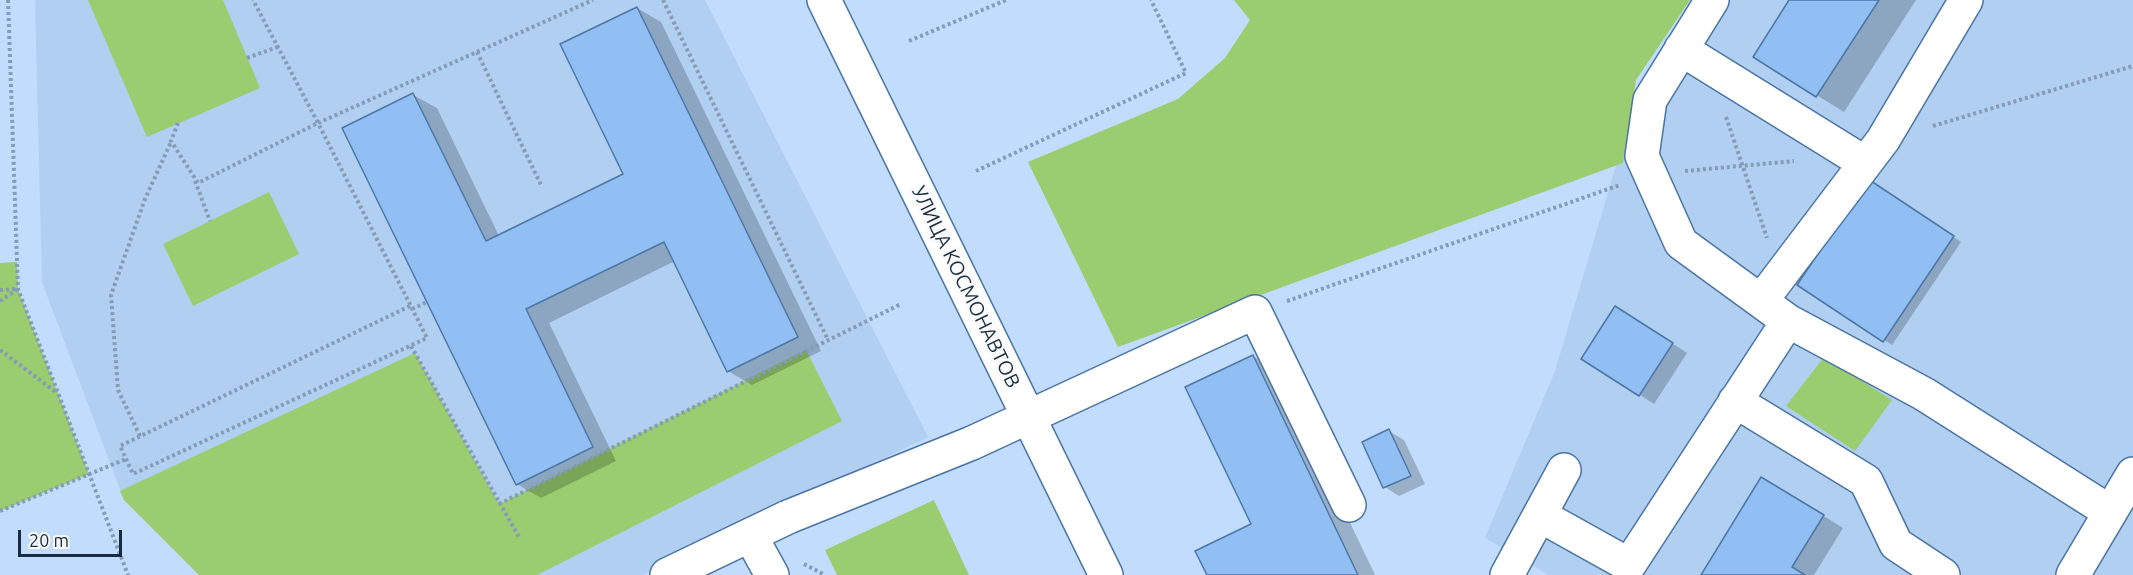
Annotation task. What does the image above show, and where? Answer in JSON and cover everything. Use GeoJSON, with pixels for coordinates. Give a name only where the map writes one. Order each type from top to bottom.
{"type":"FeatureCollection","features":[{"type":"Feature","properties":{"kind":"street","name":"УЛИЦА КОСМОНАВТОВ"},"geometry":{"type":"LineString","coordinates":[[824,0],[1106,575]]}},
{"type":"Feature","properties":{"kind":"street"},"geometry":{"type":"LineString","coordinates":[[1712,0],[1650,100],[1642,156],[1681,243],[1788,321],[1924,393],[2110,512]]}},
{"type":"Feature","properties":{"kind":"street"},"geometry":{"type":"LineString","coordinates":[[1761,301],[1874,152],[1966,0]]}},
{"type":"Feature","properties":{"kind":"street"},"geometry":{"type":"LineString","coordinates":[[1682,49],[1874,152]]}},
{"type":"Feature","properties":{"kind":"street"},"geometry":{"type":"LineString","coordinates":[[667,575],[788,517],[972,443],[1255,312],[1349,505]]}},
{"type":"Feature","properties":{"kind":"street"},"geometry":{"type":"LineString","coordinates":[[1541,516],[1629,565],[1788,321]]}},
{"type":"Feature","properties":{"kind":"street"},"geometry":{"type":"LineString","coordinates":[[1735,401],[1866,481],[1896,544],[1943,575]]}},
{"type":"Feature","properties":{"kind":"street"},"geometry":{"type":"LineString","coordinates":[[1507,575],[1564,470]]}},
{"type":"Feature","properties":{"kind":"street"},"geometry":{"type":"LineString","coordinates":[[2073,575],[2133,474]]}},
{"type":"Feature","properties":{"kind":"street"},"geometry":{"type":"LineString","coordinates":[[750,535],[772,575]]}},
{"type":"Feature","properties":{"kind":"path"},"geometry":{"type":"LineString","coordinates":[[8,0],[18,290],[128,575]]}},
{"type":"Feature","properties":{"kind":"path"},"geometry":{"type":"LineString","coordinates":[[253,0],[318,123],[411,308],[427,338],[133,474],[120,446],[411,308],[427,302]]}},
{"type":"Feature","properties":{"kind":"path"},"geometry":{"type":"LineString","coordinates":[[171,141],[198,183],[318,123],[593,0]]}},
{"type":"Feature","properties":{"kind":"path"},"geometry":{"type":"LineString","coordinates":[[663,0],[828,340]]}},
{"type":"Feature","properties":{"kind":"path"},"geometry":{"type":"LineString","coordinates":[[909,41],[1006,0]]}},
{"type":"Feature","properties":{"kind":"path"},"geometry":{"type":"LineString","coordinates":[[976,171],[1186,73],[1151,0]]}},
{"type":"Feature","properties":{"kind":"path"},"geometry":{"type":"LineString","coordinates":[[247,58],[278,47]]}},
{"type":"Feature","properties":{"kind":"path"},"geometry":{"type":"LineString","coordinates":[[477,52],[542,186]]}},
{"type":"Feature","properties":{"kind":"path"},"geometry":{"type":"LineString","coordinates":[[1874,152],[2133,66]]}},
{"type":"Feature","properties":{"kind":"path"},"geometry":{"type":"LineString","coordinates":[[1724,110],[1771,248]]}},
{"type":"Feature","properties":{"kind":"path"},"geometry":{"type":"LineString","coordinates":[[140,436],[118,390],[111,295],[145,199],[178,123]]}},
{"type":"Feature","properties":{"kind":"path"},"geometry":{"type":"LineString","coordinates":[[1719,168],[1778,162]]}},
{"type":"Feature","properties":{"kind":"path"},"geometry":{"type":"LineString","coordinates":[[1255,312],[1650,174]]}},
{"type":"Feature","properties":{"kind":"path"},"geometry":{"type":"LineString","coordinates":[[194,177],[210,221]]}},
{"type":"Feature","properties":{"kind":"path"},"geometry":{"type":"LineString","coordinates":[[0,290],[18,290]]}},
{"type":"Feature","properties":{"kind":"path"},"geometry":{"type":"LineString","coordinates":[[0,301],[18,290]]}},
{"type":"Feature","properties":{"kind":"path"},"geometry":{"type":"LineString","coordinates":[[499,504],[901,304]]}},
{"type":"Feature","properties":{"kind":"path"},"geometry":{"type":"LineString","coordinates":[[411,346],[519,537]]}},
{"type":"Feature","properties":{"kind":"path"},"geometry":{"type":"LineString","coordinates":[[0,350],[58,393]]}},
{"type":"Feature","properties":{"kind":"path"},"geometry":{"type":"LineString","coordinates":[[0,511],[126,459]]}},
{"type":"Feature","properties":{"kind":"shaded area"},"geometry":{"type":"Polygon","coordinates":[[[35,0],[705,0],[928,437],[643,575],[199,575],[124,500],[42,282],[35,0]]]}},
{"type":"Feature","properties":{"kind":"shaded area"},"geometry":{"type":"Polygon","coordinates":[[[1692,0],[2133,0],[2133,575],[1549,575],[1485,538],[1555,371],[1637,95],[1692,0]]]}},
{"type":"Feature","properties":{"kind":"green space"},"geometry":{"type":"Polygon","coordinates":[[[88,0],[223,0],[260,88],[147,137],[88,0]]]}},
{"type":"Feature","properties":{"kind":"green space"},"geometry":{"type":"Polygon","coordinates":[[[1234,0],[1690,0],[1636,80],[1623,163],[1118,347],[1028,162],[1178,99],[1225,58],[1250,20],[1234,0]]]}},
{"type":"Feature","properties":{"kind":"green space"},"geometry":{"type":"Polygon","coordinates":[[[269,192],[299,254],[193,306],[163,244],[269,192]]]}},
{"type":"Feature","properties":{"kind":"green space"},"geometry":{"type":"Polygon","coordinates":[[[17,262],[18,289],[89,474],[0,511],[0,263],[17,262]]]}},
{"type":"Feature","properties":{"kind":"green space"},"geometry":{"type":"Polygon","coordinates":[[[806,350],[842,421],[537,575],[199,575],[124,500],[120,491],[415,353],[499,504],[806,350]]]}},
{"type":"Feature","properties":{"kind":"green space"},"geometry":{"type":"Polygon","coordinates":[[[1824,357],[1892,400],[1855,451],[1786,406],[1824,357]]]}},
{"type":"Feature","properties":{"kind":"green space"},"geometry":{"type":"Polygon","coordinates":[[[934,500],[969,575],[837,575],[825,550],[934,500]]]}},
{"type":"Feature","properties":{"kind":"building"},"geometry":{"type":"Polygon","coordinates":[[[1789,0],[1879,0],[1816,97],[1753,57],[1789,0]]]}},
{"type":"Feature","properties":{"kind":"building"},"geometry":{"type":"Polygon","coordinates":[[[637,7],[798,337],[727,372],[664,242],[526,309],[593,447],[516,485],[342,128],[413,93],[486,241],[623,174],[560,44],[637,7]]]}},
{"type":"Feature","properties":{"kind":"building"},"geometry":{"type":"Polygon","coordinates":[[[1868,179],[1954,236],[1883,342],[1797,285],[1868,179]]]}},
{"type":"Feature","properties":{"kind":"building"},"geometry":{"type":"Polygon","coordinates":[[[1615,306],[1673,343],[1639,396],[1581,359],[1615,306]]]}},
{"type":"Feature","properties":{"kind":"building"},"geometry":{"type":"Polygon","coordinates":[[[1253,355],[1358,575],[1207,575],[1195,551],[1251,524],[1185,387],[1253,355]]]}},
{"type":"Feature","properties":{"kind":"building"},"geometry":{"type":"Polygon","coordinates":[[[1389,429],[1411,476],[1383,488],[1362,442],[1389,429]]]}},
{"type":"Feature","properties":{"kind":"building"},"geometry":{"type":"Polygon","coordinates":[[[1761,477],[1824,515],[1792,567],[1805,575],[1701,575],[1761,477]]]}}]}
